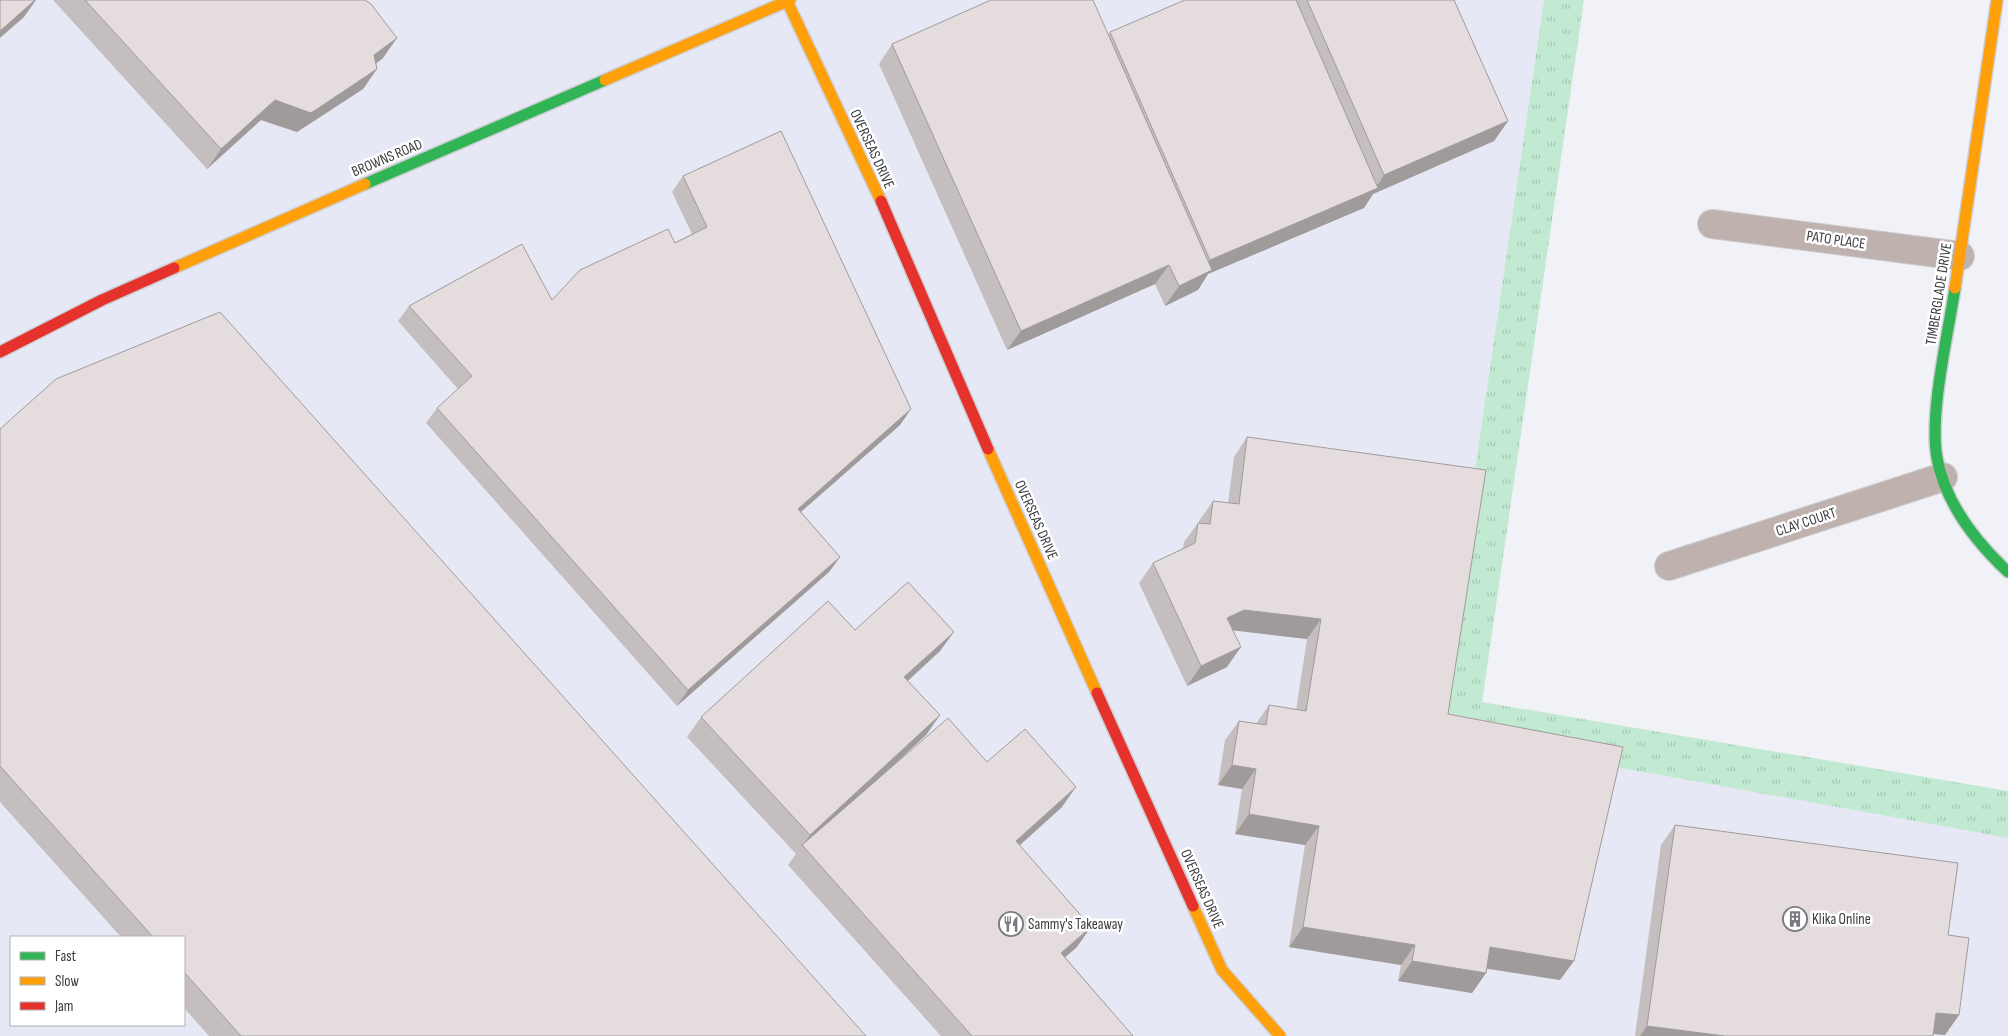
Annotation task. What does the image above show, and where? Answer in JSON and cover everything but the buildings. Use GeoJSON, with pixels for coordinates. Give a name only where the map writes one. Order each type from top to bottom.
{"type":"FeatureCollection","features":[{"type":"Feature","properties":{"kind":"street","name":"TIMBERGLADE DRIVE"},"geometry":{"type":"LineString","coordinates":[[1997,0],[1938,401],[1936,442],[1938,462],[1958,510],[1975,537],[2008,572]]}},
{"type":"Feature","properties":{"kind":"street","name":"BROWNS ROAD"},"geometry":{"type":"LineString","coordinates":[[0,352],[102,300],[207,253],[788,1]]}},
{"type":"Feature","properties":{"kind":"street","name":"OVERSEAS DRIVE"},"geometry":{"type":"LineString","coordinates":[[788,1],[896,234],[1018,518],[1222,970],[1280,1036]]}},
{"type":"Feature","properties":{"kind":"street","name":"PATO PLACE"},"geometry":{"type":"LineString","coordinates":[[1712,224],[1960,256]]}},
{"type":"Feature","properties":{"kind":"street","name":"CLAY COURT"},"geometry":{"type":"LineString","coordinates":[[1669,566],[1943,477]]}},
{"type":"Feature","properties":{"kind":"shaded area"},"geometry":{"type":"Polygon","coordinates":[[[0,0],[1544,0],[1434,734],[2008,838],[2008,1036],[0,1036],[0,0]]]}},
{"type":"Feature","properties":{"kind":"green space"},"geometry":{"type":"Polygon","coordinates":[[[1544,0],[1584,0],[1482,702],[2008,791],[2008,838],[1434,734],[1544,0]]]}},
{"type":"Feature","properties":{"kind":"traffic: fast"},"geometry":{"type":"LineString","coordinates":[[365,184],[605,80]]}},
{"type":"Feature","properties":{"kind":"traffic: fast"},"geometry":{"type":"LineString","coordinates":[[1955,288],[1937,397],[1935,419],[1937,458],[1947,490],[1964,520],[1985,548],[2008,572]]}},
{"type":"Feature","properties":{"kind":"traffic: slow"},"geometry":{"type":"LineString","coordinates":[[605,80],[790,0]]}},
{"type":"Feature","properties":{"kind":"traffic: slow"},"geometry":{"type":"LineString","coordinates":[[1955,288],[1997,0]]}},
{"type":"Feature","properties":{"kind":"traffic: slow"},"geometry":{"type":"LineString","coordinates":[[787,1],[881,201]]}},
{"type":"Feature","properties":{"kind":"traffic: slow"},"geometry":{"type":"LineString","coordinates":[[174,268],[365,184]]}},
{"type":"Feature","properties":{"kind":"traffic: slow"},"geometry":{"type":"LineString","coordinates":[[988,449],[1097,693]]}},
{"type":"Feature","properties":{"kind":"traffic: slow"},"geometry":{"type":"LineString","coordinates":[[1193,906],[1222,970],[1280,1036]]}},
{"type":"Feature","properties":{"kind":"traffic: jam"},"geometry":{"type":"LineString","coordinates":[[881,201],[988,449]]}},
{"type":"Feature","properties":{"kind":"traffic: jam"},"geometry":{"type":"LineString","coordinates":[[0,352],[102,300],[174,268]]}},
{"type":"Feature","properties":{"kind":"traffic: jam"},"geometry":{"type":"LineString","coordinates":[[1097,693],[1193,906]]}},
{"type":"Feature","properties":{"kind":"place","name":"Klika Online"},"geometry":{"type":"Point","coordinates":[1795,919]}},
{"type":"Feature","properties":{"kind":"place","name":"Sammy's Takeaway"},"geometry":{"type":"Point","coordinates":[1011,924]}}]}
